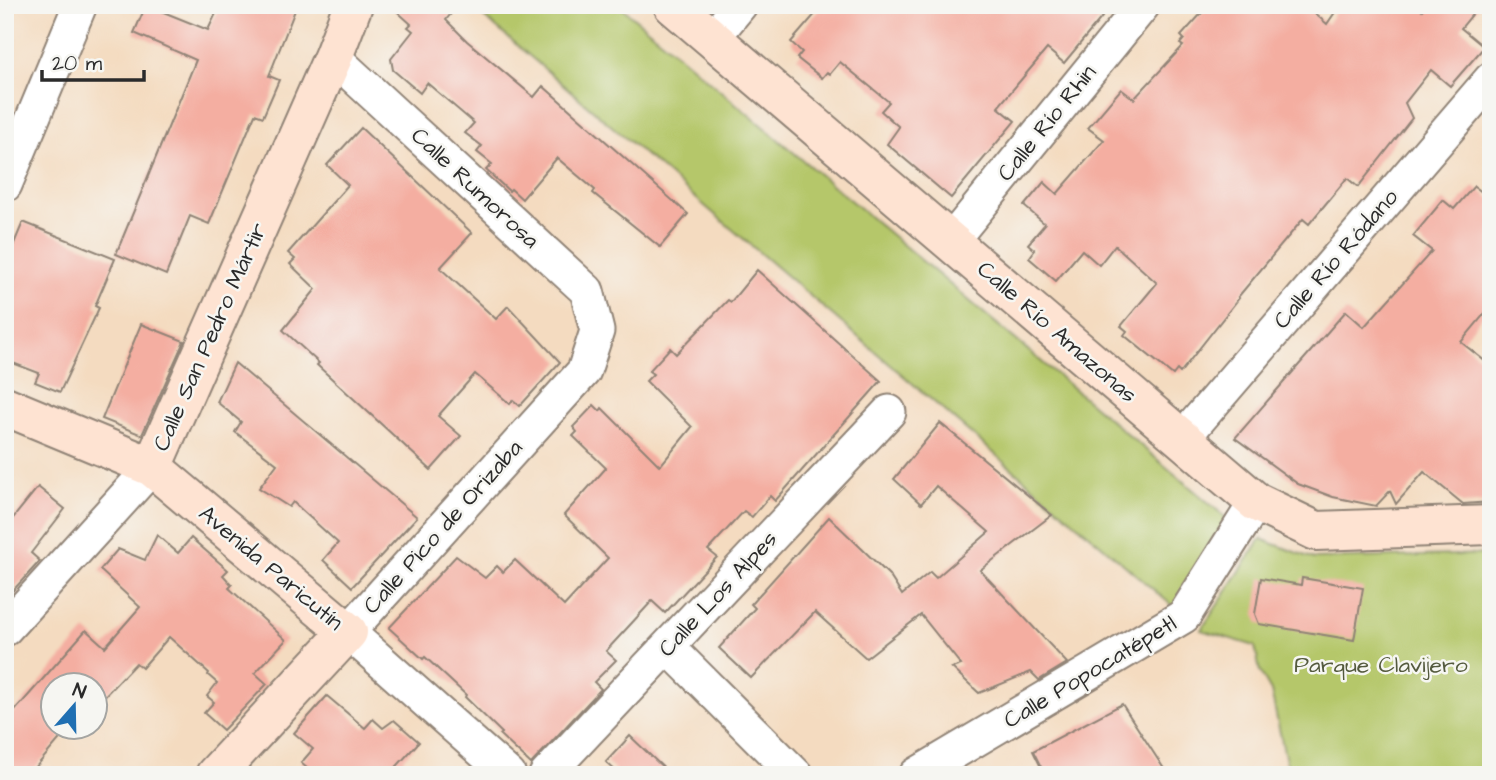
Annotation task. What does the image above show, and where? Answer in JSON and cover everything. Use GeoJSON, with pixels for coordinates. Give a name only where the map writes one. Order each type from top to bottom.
{"type":"FeatureCollection","features":[{"type":"Feature","properties":{"kind":"street"},"geometry":{"type":"LineString","coordinates":[[5,185],[80,5]]}},
{"type":"Feature","properties":{"kind":"street","name":"Calle San Pedro Mártir"},"geometry":{"type":"LineString","coordinates":[[5,629],[152,467],[333,57],[353,5]]}},
{"type":"Feature","properties":{"kind":"street","name":"Calle Río Amazonas"},"geometry":{"type":"LineString","coordinates":[[673,5],[1256,502],[1316,531],[1491,525]]}},
{"type":"Feature","properties":{"kind":"street"},"geometry":{"type":"LineString","coordinates":[[712,39],[740,5]]}},
{"type":"Feature","properties":{"kind":"street","name":"Calle Río Rhin"},"geometry":{"type":"LineString","coordinates":[[951,241],[1143,5]]}},
{"type":"Feature","properties":{"kind":"street","name":"Calle Rumorosa"},"geometry":{"type":"LineString","coordinates":[[333,57],[587,291],[597,331]]}},
{"type":"Feature","properties":{"kind":"street","name":"Calle Río Ródano"},"geometry":{"type":"LineString","coordinates":[[1182,439],[1491,79]]}},
{"type":"Feature","properties":{"kind":"street","name":"Calle Pico de Orizaba"},"geometry":{"type":"LineString","coordinates":[[215,775],[583,371],[597,331]]}},
{"type":"Feature","properties":{"kind":"street","name":"Avenida Paricutín"},"geometry":{"type":"LineString","coordinates":[[5,406],[152,467],[348,632],[509,775]]}},
{"type":"Feature","properties":{"kind":"street","name":"Calle Los Alpes"},"geometry":{"type":"LineString","coordinates":[[546,775],[669,648],[889,412]]}},
{"type":"Feature","properties":{"kind":"street","name":"Calle Popocatépetl"},"geometry":{"type":"LineString","coordinates":[[916,775],[1184,616],[1256,502]]}},
{"type":"Feature","properties":{"kind":"street"},"geometry":{"type":"LineString","coordinates":[[669,648],[796,775]]}},
{"type":"Feature","properties":{"kind":"green space"},"geometry":{"type":"Polygon","coordinates":[[[470,5],[619,5],[1229,520],[1176,609],[470,5]]]}},
{"type":"Feature","properties":{"kind":"green space","name":"Parque Clavijero"},"geometry":{"type":"Polygon","coordinates":[[[1261,539],[1314,559],[1491,554],[1491,775],[1289,775],[1271,691],[1260,672],[1255,646],[1201,630],[1261,539]]]}},
{"type":"Feature","properties":{"kind":"building"},"geometry":{"type":"Polygon","coordinates":[[[146,5],[208,30],[220,5],[297,5],[269,76],[279,80],[263,117],[255,114],[209,224],[190,216],[166,275],[116,254],[196,60],[134,33],[146,5]]]}},
{"type":"Feature","properties":{"kind":"building"},"geometry":{"type":"Polygon","coordinates":[[[390,5],[458,5],[446,20],[467,41],[534,97],[543,86],[688,214],[660,247],[593,193],[595,190],[557,158],[522,199],[511,189],[509,191],[486,170],[492,164],[477,152],[482,146],[465,133],[474,123],[427,83],[420,93],[393,70],[391,59],[413,31],[408,27],[411,24],[390,5]]]}},
{"type":"Feature","properties":{"kind":"building"},"geometry":{"type":"Polygon","coordinates":[[[823,5],[1112,5],[1064,63],[1047,49],[998,107],[1015,121],[951,198],[887,144],[899,127],[881,111],[889,102],[840,62],[830,74],[827,72],[822,78],[797,58],[802,52],[791,42],[823,5]]]}},
{"type":"Feature","properties":{"kind":"building"},"geometry":{"type":"Polygon","coordinates":[[[1209,5],[1305,5],[1327,24],[1340,5],[1415,5],[1422,10],[1426,5],[1480,5],[1461,28],[1484,47],[1450,86],[1431,70],[1405,103],[1412,118],[1358,187],[1347,178],[1309,224],[1303,219],[1238,297],[1180,373],[1177,370],[1173,375],[1124,335],[1127,331],[1121,326],[1157,283],[1115,245],[1099,265],[1082,250],[1056,281],[1029,258],[1035,250],[1028,244],[1045,224],[1024,206],[1044,182],[1057,194],[1104,140],[1088,128],[1121,89],[1134,99],[1183,46],[1180,44],[1184,39],[1181,36],[1209,5]]]}},
{"type":"Feature","properties":{"kind":"building"},"geometry":{"type":"Polygon","coordinates":[[[361,128],[472,233],[440,268],[496,319],[508,306],[560,362],[520,406],[513,400],[510,404],[475,374],[438,416],[461,436],[431,470],[283,330],[316,289],[290,264],[295,259],[288,253],[348,185],[327,165],[361,128]]]}},
{"type":"Feature","properties":{"kind":"building"},"geometry":{"type":"Polygon","coordinates":[[[1474,186],[1491,199],[1491,306],[1461,342],[1491,366],[1491,502],[1463,504],[1424,472],[1396,504],[1390,491],[1376,506],[1333,497],[1298,484],[1235,438],[1346,311],[1364,327],[1432,251],[1413,236],[1443,200],[1454,209],[1474,186]]]}},
{"type":"Feature","properties":{"kind":"building"},"geometry":{"type":"Polygon","coordinates":[[[23,222],[115,259],[95,306],[99,308],[60,392],[35,382],[39,373],[5,360],[5,265],[23,222]]]}},
{"type":"Feature","properties":{"kind":"building"},"geometry":{"type":"Polygon","coordinates":[[[757,270],[881,381],[775,501],[770,496],[752,517],[744,511],[708,550],[717,557],[665,613],[652,601],[606,651],[616,660],[594,682],[601,689],[531,764],[500,735],[502,733],[465,697],[466,695],[389,628],[456,556],[485,578],[497,566],[503,572],[515,560],[564,606],[608,558],[564,515],[606,468],[573,436],[577,432],[573,427],[594,405],[600,411],[602,408],[660,466],[692,427],[646,381],[653,374],[649,371],[670,348],[676,354],[728,300],[731,302],[757,270]]]}},
{"type":"Feature","properties":{"kind":"building"},"geometry":{"type":"Polygon","coordinates":[[[141,324],[184,341],[142,435],[102,419],[141,324]]]}},
{"type":"Feature","properties":{"kind":"building"},"geometry":{"type":"Polygon","coordinates":[[[235,363],[417,517],[352,587],[323,560],[338,543],[293,502],[289,507],[259,488],[277,464],[235,432],[241,422],[217,402],[235,363]]]}},
{"type":"Feature","properties":{"kind":"building"},"geometry":{"type":"Polygon","coordinates":[[[940,423],[1052,515],[980,570],[1067,663],[1039,680],[1031,672],[979,693],[952,668],[961,665],[921,615],[866,658],[815,612],[751,678],[719,648],[755,608],[751,604],[829,517],[889,575],[902,595],[930,572],[936,578],[989,532],[936,486],[921,504],[894,479],[940,423]]]}},
{"type":"Feature","properties":{"kind":"building"},"geometry":{"type":"Polygon","coordinates":[[[38,487],[65,509],[31,553],[40,561],[5,599],[5,528],[38,487]]]}},
{"type":"Feature","properties":{"kind":"building"},"geometry":{"type":"Polygon","coordinates":[[[157,535],[178,553],[191,538],[228,570],[223,575],[232,585],[229,588],[286,640],[255,673],[267,684],[223,730],[204,713],[214,702],[207,696],[217,683],[169,637],[142,668],[136,663],[108,692],[108,672],[49,672],[86,630],[105,647],[140,607],[100,570],[118,549],[145,560],[157,535]]]}},
{"type":"Feature","properties":{"kind":"building"},"geometry":{"type":"Polygon","coordinates":[[[1261,578],[1301,585],[1302,578],[1363,588],[1354,640],[1259,624],[1255,614],[1261,578]]]}},
{"type":"Feature","properties":{"kind":"building"},"geometry":{"type":"Polygon","coordinates":[[[38,685],[38,742],[57,742],[29,775],[5,775],[5,722],[38,685]]]}},
{"type":"Feature","properties":{"kind":"building"},"geometry":{"type":"Polygon","coordinates":[[[327,696],[365,728],[373,719],[383,728],[394,720],[419,742],[389,775],[315,775],[301,763],[313,749],[294,733],[327,696]]]}},
{"type":"Feature","properties":{"kind":"building"},"geometry":{"type":"Polygon","coordinates":[[[1122,704],[1168,775],[1045,775],[1033,751],[1122,704]]]}},
{"type":"Feature","properties":{"kind":"building"},"geometry":{"type":"Polygon","coordinates":[[[630,736],[671,775],[620,775],[606,762],[630,736]]]}}]}
